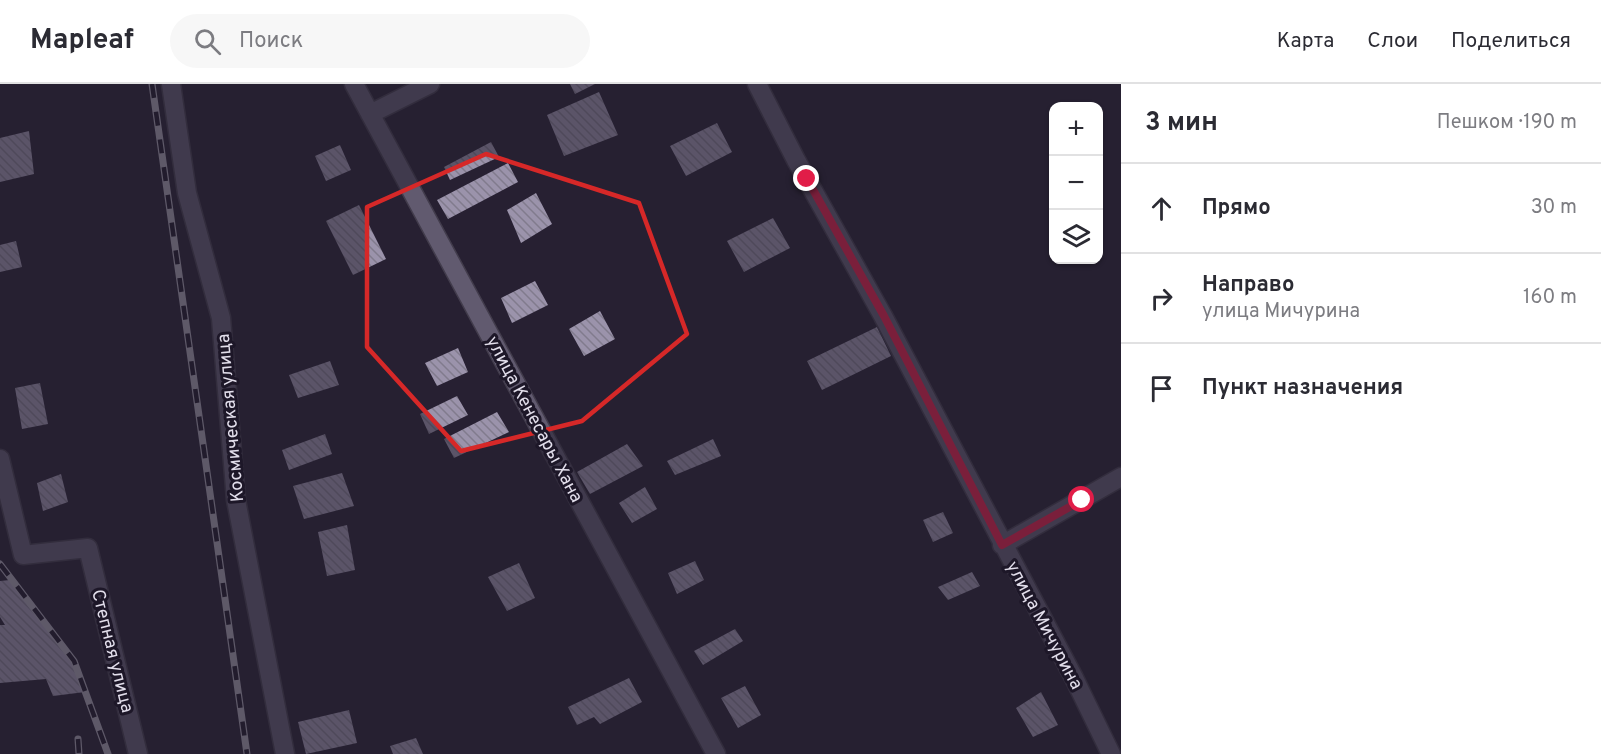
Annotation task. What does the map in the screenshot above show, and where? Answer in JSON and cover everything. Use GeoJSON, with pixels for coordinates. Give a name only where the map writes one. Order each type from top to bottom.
{"type":"FeatureCollection","features":[{"type":"Feature","properties":{"kind":"street","name":"Космическая улица"},"geometry":{"type":"LineString","coordinates":[[171,84],[187,194],[221,318],[236,500],[285,754]]}},
{"type":"Feature","properties":{"kind":"street","name":"улица Кенесары Хана"},"geometry":{"type":"LineString","coordinates":[[354,84],[716,754]]}},
{"type":"Feature","properties":{"kind":"street"},"geometry":{"type":"LineString","coordinates":[[369,114],[430,84]]}},
{"type":"Feature","properties":{"kind":"street","name":"улица Мичурина"},"geometry":{"type":"LineString","coordinates":[[757,84],[796,160],[884,316],[1002,545],[1074,678],[1111,754]]}},
{"type":"Feature","properties":{"kind":"street","name":"Степная улица"},"geometry":{"type":"LineString","coordinates":[[0,459],[23,555],[88,548],[138,754]]}},
{"type":"Feature","properties":{"kind":"street"},"geometry":{"type":"LineString","coordinates":[[1002,545],[1121,477]]}},
{"type":"Feature","properties":{"kind":"highlighted area"},"geometry":{"type":"Polygon","coordinates":[[[486,154],[639,203],[687,334],[582,421],[461,451],[367,347],[367,207],[486,154]]]}},
{"type":"Feature","properties":{"kind":"building"},"geometry":{"type":"Polygon","coordinates":[[[570,84],[595,84],[575,94],[570,84]]]}},
{"type":"Feature","properties":{"kind":"building"},"geometry":{"type":"Polygon","coordinates":[[[599,92],[618,135],[564,156],[547,115],[599,92]]]}},
{"type":"Feature","properties":{"kind":"building"},"geometry":{"type":"Polygon","coordinates":[[[717,123],[732,152],[686,176],[670,146],[717,123]]]}},
{"type":"Feature","properties":{"kind":"building"},"geometry":{"type":"Polygon","coordinates":[[[29,131],[34,174],[0,182],[0,138],[29,131]]]}},
{"type":"Feature","properties":{"kind":"building"},"geometry":{"type":"Polygon","coordinates":[[[491,142],[499,157],[450,180],[444,167],[491,142]]]}},
{"type":"Feature","properties":{"kind":"building"},"geometry":{"type":"Polygon","coordinates":[[[340,145],[351,170],[326,181],[315,156],[340,145]]]}},
{"type":"Feature","properties":{"kind":"building"},"geometry":{"type":"Polygon","coordinates":[[[508,163],[518,182],[448,219],[437,200],[508,163]]]}},
{"type":"Feature","properties":{"kind":"building"},"geometry":{"type":"Polygon","coordinates":[[[536,193],[552,224],[521,243],[507,210],[536,193]]]}},
{"type":"Feature","properties":{"kind":"building"},"geometry":{"type":"Polygon","coordinates":[[[359,205],[386,259],[353,275],[326,221],[359,205]]]}},
{"type":"Feature","properties":{"kind":"building"},"geometry":{"type":"Polygon","coordinates":[[[773,218],[790,248],[744,272],[727,241],[773,218]]]}},
{"type":"Feature","properties":{"kind":"building"},"geometry":{"type":"Polygon","coordinates":[[[16,241],[22,267],[0,272],[0,245],[16,241]]]}},
{"type":"Feature","properties":{"kind":"building"},"geometry":{"type":"Polygon","coordinates":[[[535,281],[548,305],[512,323],[501,298],[535,281]]]}},
{"type":"Feature","properties":{"kind":"building"},"geometry":{"type":"Polygon","coordinates":[[[600,311],[615,339],[584,356],[569,329],[600,311]]]}},
{"type":"Feature","properties":{"kind":"building"},"geometry":{"type":"Polygon","coordinates":[[[877,327],[891,356],[822,390],[807,361],[877,327]]]}},
{"type":"Feature","properties":{"kind":"building"},"geometry":{"type":"Polygon","coordinates":[[[458,348],[468,372],[437,386],[425,363],[458,348]]]}},
{"type":"Feature","properties":{"kind":"building"},"geometry":{"type":"Polygon","coordinates":[[[330,361],[339,385],[298,398],[289,375],[330,361]]]}},
{"type":"Feature","properties":{"kind":"building"},"geometry":{"type":"Polygon","coordinates":[[[40,383],[48,424],[22,429],[15,388],[40,383]]]}},
{"type":"Feature","properties":{"kind":"building"},"geometry":{"type":"Polygon","coordinates":[[[457,396],[468,415],[429,434],[420,414],[457,396]]]}},
{"type":"Feature","properties":{"kind":"building"},"geometry":{"type":"Polygon","coordinates":[[[497,412],[509,432],[454,458],[444,439],[497,412]]]}},
{"type":"Feature","properties":{"kind":"building"},"geometry":{"type":"Polygon","coordinates":[[[325,434],[332,454],[289,470],[282,450],[325,434]]]}},
{"type":"Feature","properties":{"kind":"building"},"geometry":{"type":"Polygon","coordinates":[[[713,439],[721,456],[675,475],[667,461],[713,439]]]}},
{"type":"Feature","properties":{"kind":"building"},"geometry":{"type":"Polygon","coordinates":[[[627,444],[643,466],[590,494],[577,472],[627,444]]]}},
{"type":"Feature","properties":{"kind":"building"},"geometry":{"type":"Polygon","coordinates":[[[342,473],[354,506],[304,519],[293,486],[342,473]]]}},
{"type":"Feature","properties":{"kind":"building"},"geometry":{"type":"Polygon","coordinates":[[[61,474],[68,502],[43,511],[37,483],[61,474]]]}},
{"type":"Feature","properties":{"kind":"building"},"geometry":{"type":"Polygon","coordinates":[[[645,487],[657,509],[632,523],[619,503],[645,487]]]}},
{"type":"Feature","properties":{"kind":"building"},"geometry":{"type":"Polygon","coordinates":[[[943,512],[953,533],[933,542],[923,520],[943,512]]]}},
{"type":"Feature","properties":{"kind":"building"},"geometry":{"type":"Polygon","coordinates":[[[347,525],[355,570],[327,576],[318,532],[347,525]]]}},
{"type":"Feature","properties":{"kind":"building"},"geometry":{"type":"Polygon","coordinates":[[[695,561],[704,580],[677,594],[668,573],[695,561]]]}},
{"type":"Feature","properties":{"kind":"building"},"geometry":{"type":"Polygon","coordinates":[[[519,563],[535,598],[507,611],[488,577],[519,563]]]}},
{"type":"Feature","properties":{"kind":"building"},"geometry":{"type":"Polygon","coordinates":[[[972,572],[980,586],[948,600],[938,587],[972,572]]]}},
{"type":"Feature","properties":{"kind":"building"},"geometry":{"type":"Polygon","coordinates":[[[10,580],[74,661],[85,692],[53,696],[46,679],[0,683],[0,625],[5,625],[0,617],[0,581],[10,580]]]}},
{"type":"Feature","properties":{"kind":"building"},"geometry":{"type":"Polygon","coordinates":[[[735,629],[743,641],[703,665],[694,651],[735,629]]]}},
{"type":"Feature","properties":{"kind":"building"},"geometry":{"type":"Polygon","coordinates":[[[629,678],[642,702],[600,724],[594,717],[577,725],[568,707],[629,678]]]}},
{"type":"Feature","properties":{"kind":"building"},"geometry":{"type":"Polygon","coordinates":[[[745,686],[761,715],[738,728],[721,698],[745,686]]]}},
{"type":"Feature","properties":{"kind":"building"},"geometry":{"type":"Polygon","coordinates":[[[1041,692],[1058,725],[1033,737],[1016,708],[1041,692]]]}},
{"type":"Feature","properties":{"kind":"building"},"geometry":{"type":"Polygon","coordinates":[[[349,710],[357,743],[306,754],[298,722],[349,710]]]}},
{"type":"Feature","properties":{"kind":"building"},"geometry":{"type":"Polygon","coordinates":[[[416,738],[423,754],[393,754],[390,746],[416,738]]]}},
{"type":"Feature","properties":{"kind":"railway"},"geometry":{"type":"LineString","coordinates":[[152,84],[247,754]]}},
{"type":"Feature","properties":{"kind":"railway"},"geometry":{"type":"LineString","coordinates":[[0,564],[74,661],[108,754]]}},
{"type":"Feature","properties":{"kind":"railway"},"geometry":{"type":"LineString","coordinates":[[78,739],[79,754]]}},
{"type":"Feature","properties":{"kind":"route"},"geometry":{"type":"LineString","coordinates":[[807,179],[884,316],[1002,545],[1082,500]]}}]}
